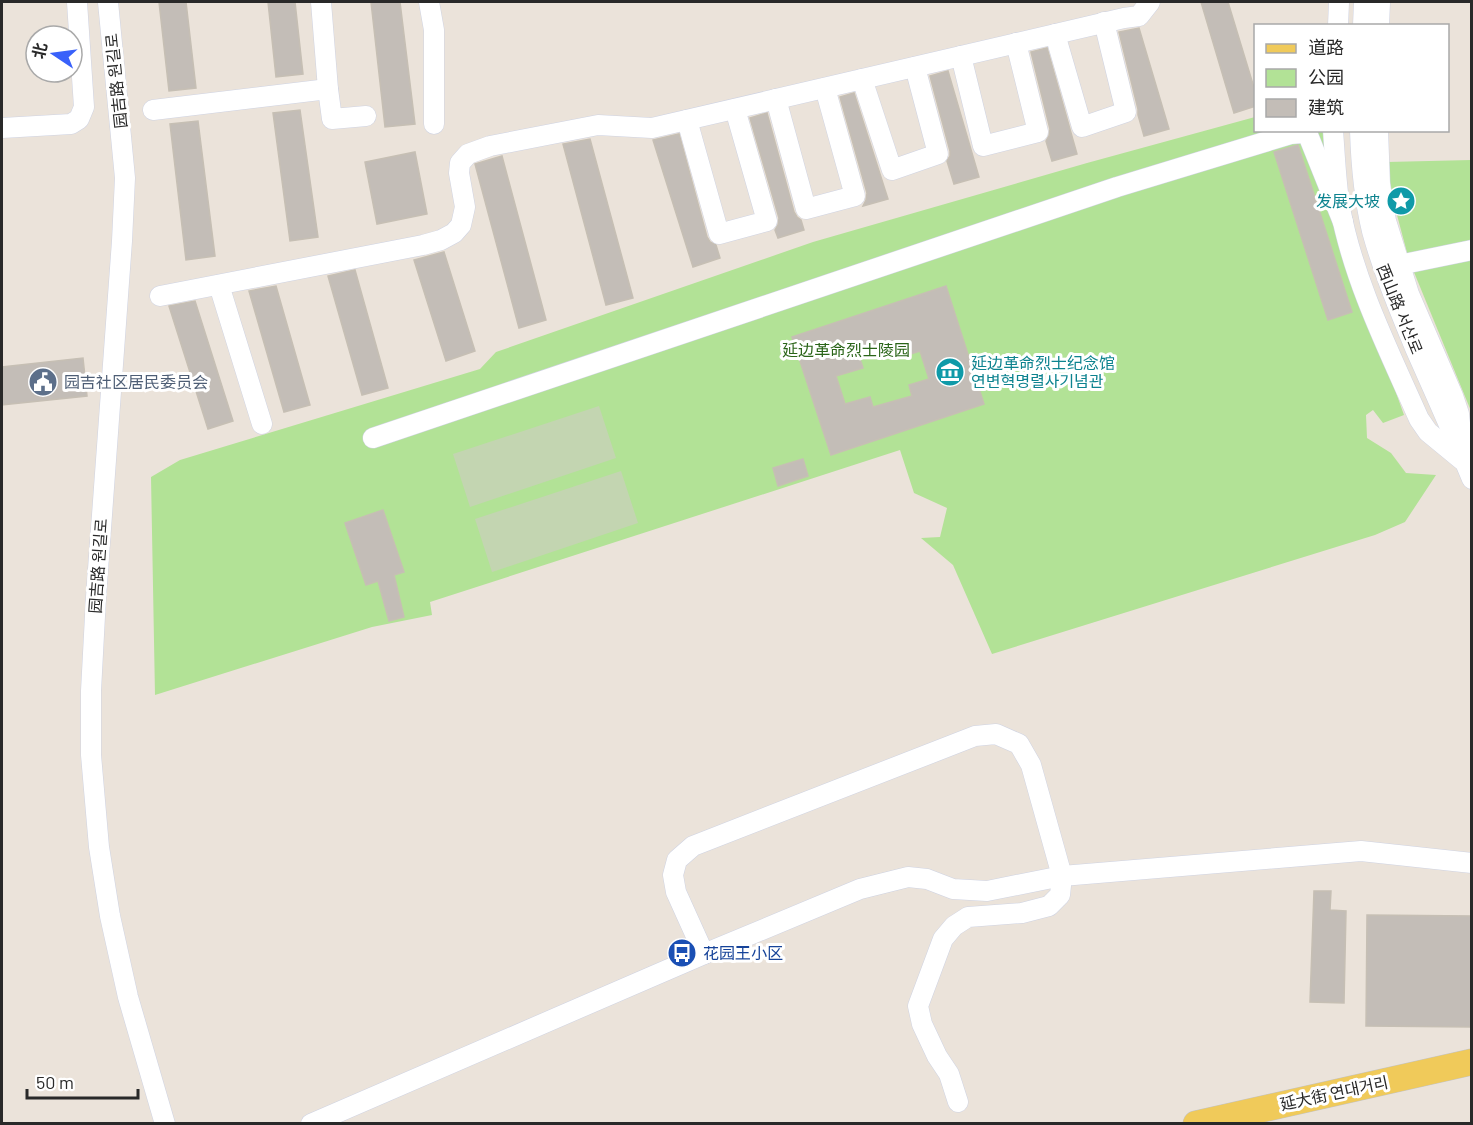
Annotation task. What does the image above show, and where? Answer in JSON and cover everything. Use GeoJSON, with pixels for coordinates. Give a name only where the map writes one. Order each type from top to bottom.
{"type":"FeatureCollection","features":[{"type":"Feature","properties":{"kind":"main road","name":"延大街 연대거리"},"geometry":{"type":"LineString","coordinates":[[1196,1124],[1472,1062]]}},
{"type":"Feature","properties":{"kind":"street"},"geometry":{"type":"LineString","coordinates":[[2,128],[71,124],[80,119],[84,107],[77,2]]}},
{"type":"Feature","properties":{"kind":"street","name":"园吉路 원길로"},"geometry":{"type":"LineString","coordinates":[[108,2],[125,178],[123,241],[96,597],[91,691],[91,755],[99,847],[110,916],[128,997],[165,1124]]}},
{"type":"Feature","properties":{"kind":"street"},"geometry":{"type":"LineString","coordinates":[[321,2],[332,119],[366,116]]}},
{"type":"Feature","properties":{"kind":"street"},"geometry":{"type":"LineString","coordinates":[[429,2],[434,30],[434,124]]}},
{"type":"Feature","properties":{"kind":"street"},"geometry":{"type":"LineString","coordinates":[[160,296],[441,240],[454,233],[464,217],[460,163],[468,154],[490,146],[598,125],[652,128],[1104,22],[1139,16],[1150,2]]}},
{"type":"Feature","properties":{"kind":"street"},"geometry":{"type":"LineString","coordinates":[[1338,24],[1339,2]]}},
{"type":"Feature","properties":{"kind":"street"},"geometry":{"type":"LineString","coordinates":[[1364,2],[1364,24]]}},
{"type":"Feature","properties":{"kind":"street"},"geometry":{"type":"LineString","coordinates":[[1379,24],[1380,2]]}},
{"type":"Feature","properties":{"kind":"street"},"geometry":{"type":"LineString","coordinates":[[1055,34],[1082,127],[1126,112],[1104,22]]}},
{"type":"Feature","properties":{"kind":"street"},"geometry":{"type":"LineString","coordinates":[[961,56],[983,146],[1038,132],[1016,43]]}},
{"type":"Feature","properties":{"kind":"street"},"geometry":{"type":"LineString","coordinates":[[862,79],[892,170],[939,153],[915,67]]}},
{"type":"Feature","properties":{"kind":"street"},"geometry":{"type":"LineString","coordinates":[[776,99],[806,209],[855,196],[825,88]]}},
{"type":"Feature","properties":{"kind":"street"},"geometry":{"type":"LineString","coordinates":[[153,110],[328,89]]}},
{"type":"Feature","properties":{"kind":"street"},"geometry":{"type":"LineString","coordinates":[[687,120],[718,234],[766,221],[735,109]]}},
{"type":"Feature","properties":{"kind":"street"},"geometry":{"type":"LineString","coordinates":[[1333,132],[1335,174],[1343,222]]}},
{"type":"Feature","properties":{"kind":"street","name":"西山路 서산로"},"geometry":{"type":"LineString","coordinates":[[1360,132],[1365,191],[1372,230],[1383,268],[1468,471]]}},
{"type":"Feature","properties":{"kind":"street"},"geometry":{"type":"LineString","coordinates":[[1377,132],[1380,184],[1386,221],[1409,294],[1459,414],[1468,471]]}},
{"type":"Feature","properties":{"kind":"street"},"geometry":{"type":"LineString","coordinates":[[374,438],[1117,187],[1291,134],[1302,133],[1308,135],[1343,222],[1373,315],[1419,419],[1428,432],[1468,471]]}},
{"type":"Feature","properties":{"kind":"street"},"geometry":{"type":"LineString","coordinates":[[1399,265],[1472,250]]}},
{"type":"Feature","properties":{"kind":"street"},"geometry":{"type":"LineString","coordinates":[[219,285],[262,424]]}},
{"type":"Feature","properties":{"kind":"street"},"geometry":{"type":"LineString","coordinates":[[704,954],[676,892],[673,875],[677,860],[693,846],[975,736],[996,734],[1019,744],[1031,765],[1062,876],[1060,895],[1049,906],[1022,914],[968,917],[954,926],[943,939],[918,1006],[922,1024],[937,1056],[949,1074],[958,1102]]}},
{"type":"Feature","properties":{"kind":"street"},"geometry":{"type":"LineString","coordinates":[[312,1124],[860,889],[908,877],[927,879],[953,890],[987,891],[1062,876],[1361,851],[1472,863]]}},
{"type":"Feature","properties":{"kind":"green space","name":"延边革命烈士陵园"},"geometry":{"type":"Polygon","coordinates":[[[1254,117],[1254,132],[1328,132],[1370,320],[1404,415],[1383,423],[1373,410],[1366,415],[1367,438],[1391,453],[1406,473],[1436,475],[1405,522],[1375,535],[992,654],[953,565],[921,538],[940,537],[947,508],[914,493],[900,450],[430,602],[432,615],[372,627],[155,695],[151,477],[180,460],[480,369],[496,352],[813,242],[1254,117]]]}},
{"type":"Feature","properties":{"kind":"green space"},"geometry":{"type":"Polygon","coordinates":[[[1471,160],[1471,411],[1409,260],[1393,200],[1387,162],[1471,160]]]}},
{"type":"Feature","properties":{"kind":"green space"},"geometry":{"type":"Polygon","coordinates":[[[599,406],[616,458],[470,507],[453,454],[599,406]]]}},
{"type":"Feature","properties":{"kind":"green space"},"geometry":{"type":"Polygon","coordinates":[[[621,471],[638,523],[492,572],[475,519],[621,471]]]}},
{"type":"Feature","properties":{"kind":"building"},"geometry":{"type":"Polygon","coordinates":[[[159,2],[186,2],[196,88],[169,91],[159,2]]]}},
{"type":"Feature","properties":{"kind":"building"},"geometry":{"type":"Polygon","coordinates":[[[268,2],[295,2],[303,74],[276,77],[268,2]]]}},
{"type":"Feature","properties":{"kind":"building"},"geometry":{"type":"Polygon","coordinates":[[[371,2],[400,2],[415,124],[385,127],[371,2]]]}},
{"type":"Feature","properties":{"kind":"building"},"geometry":{"type":"Polygon","coordinates":[[[1201,2],[1228,2],[1254,87],[1254,107],[1234,113],[1201,2]]]}},
{"type":"Feature","properties":{"kind":"building"},"geometry":{"type":"Polygon","coordinates":[[[1139,28],[1169,129],[1144,136],[1119,32],[1139,28]]]}},
{"type":"Feature","properties":{"kind":"building"},"geometry":{"type":"Polygon","coordinates":[[[1047,48],[1077,154],[1052,161],[1046,141],[1050,129],[1031,52],[1047,48]]]}},
{"type":"Feature","properties":{"kind":"building"},"geometry":{"type":"Polygon","coordinates":[[[948,71],[979,177],[954,184],[947,161],[950,151],[930,76],[948,71]]]}},
{"type":"Feature","properties":{"kind":"building"},"geometry":{"type":"Polygon","coordinates":[[[854,93],[888,199],[863,206],[867,193],[840,97],[854,93]]]}},
{"type":"Feature","properties":{"kind":"building"},"geometry":{"type":"Polygon","coordinates":[[[300,110],[318,237],[290,241],[273,113],[300,110]]]}},
{"type":"Feature","properties":{"kind":"building"},"geometry":{"type":"Polygon","coordinates":[[[767,113],[794,212],[801,220],[804,230],[778,238],[775,230],[779,218],[750,118],[767,113]]]}},
{"type":"Feature","properties":{"kind":"building"},"geometry":{"type":"Polygon","coordinates":[[[198,121],[215,256],[186,260],[170,124],[198,121]]]}},
{"type":"Feature","properties":{"kind":"building"},"geometry":{"type":"Polygon","coordinates":[[[679,134],[707,237],[716,245],[720,258],[693,267],[653,140],[679,134]]]}},
{"type":"Feature","properties":{"kind":"building"},"geometry":{"type":"Polygon","coordinates":[[[590,139],[633,298],[606,305],[563,144],[590,139]]]}},
{"type":"Feature","properties":{"kind":"building"},"geometry":{"type":"Polygon","coordinates":[[[1298,145],[1352,312],[1328,320],[1274,152],[1298,145]]]}},
{"type":"Feature","properties":{"kind":"building"},"geometry":{"type":"Polygon","coordinates":[[[415,152],[427,214],[377,224],[365,162],[415,152]]]}},
{"type":"Feature","properties":{"kind":"building"},"geometry":{"type":"Polygon","coordinates":[[[502,156],[546,320],[519,328],[475,164],[502,156]]]}},
{"type":"Feature","properties":{"kind":"building"},"geometry":{"type":"Polygon","coordinates":[[[444,252],[475,351],[446,361],[414,260],[444,252]]]}},
{"type":"Feature","properties":{"kind":"building"},"geometry":{"type":"Polygon","coordinates":[[[355,270],[388,388],[362,395],[328,276],[355,270]]]}},
{"type":"Feature","properties":{"kind":"building"},"geometry":{"type":"Polygon","coordinates":[[[276,286],[310,405],[284,412],[249,291],[276,286]]]}},
{"type":"Feature","properties":{"kind":"building","name":"延边革命烈士纪念馆 연변혁명렬사기념관"},"geometry":{"type":"Polygon","coordinates":[[[946,286],[984,404],[831,455],[792,337],[946,286]],[[897,345],[859,356],[863,368],[836,376],[845,404],[870,397],[873,407],[912,396],[909,385],[929,379],[920,351],[901,357],[897,345]]]}},
{"type":"Feature","properties":{"kind":"building"},"geometry":{"type":"Polygon","coordinates":[[[195,301],[233,421],[208,429],[169,306],[195,301]]]}},
{"type":"Feature","properties":{"kind":"building","name":"园吉社区居民委员会"},"geometry":{"type":"Polygon","coordinates":[[[83,358],[87,396],[2,405],[2,367],[83,358]]]}},
{"type":"Feature","properties":{"kind":"building"},"geometry":{"type":"Polygon","coordinates":[[[803,459],[808,476],[778,486],[773,468],[803,459]]]}},
{"type":"Feature","properties":{"kind":"building"},"geometry":{"type":"Polygon","coordinates":[[[383,510],[404,572],[394,575],[404,617],[389,621],[378,581],[366,585],[345,523],[383,510]]]}},
{"type":"Feature","properties":{"kind":"building"},"geometry":{"type":"Polygon","coordinates":[[[1314,891],[1331,891],[1330,910],[1346,911],[1344,1003],[1310,1002],[1314,891]]]}},
{"type":"Feature","properties":{"kind":"building"},"geometry":{"type":"Polygon","coordinates":[[[1367,915],[1472,916],[1472,1027],[1366,1026],[1367,915]]]}},
{"type":"Feature","properties":{"kind":"place","name":"发展大坡"},"geometry":{"type":"Point","coordinates":[1401,201]}},
{"type":"Feature","properties":{"kind":"place","name":"延边革命烈士纪念馆 연변혁명렬사기념관"},"geometry":{"type":"Point","coordinates":[950,372]}},
{"type":"Feature","properties":{"kind":"place","name":"园吉社区居民委员会"},"geometry":{"type":"Point","coordinates":[43,382]}},
{"type":"Feature","properties":{"kind":"place","name":"花园王小区"},"geometry":{"type":"Point","coordinates":[682,953]}}]}
